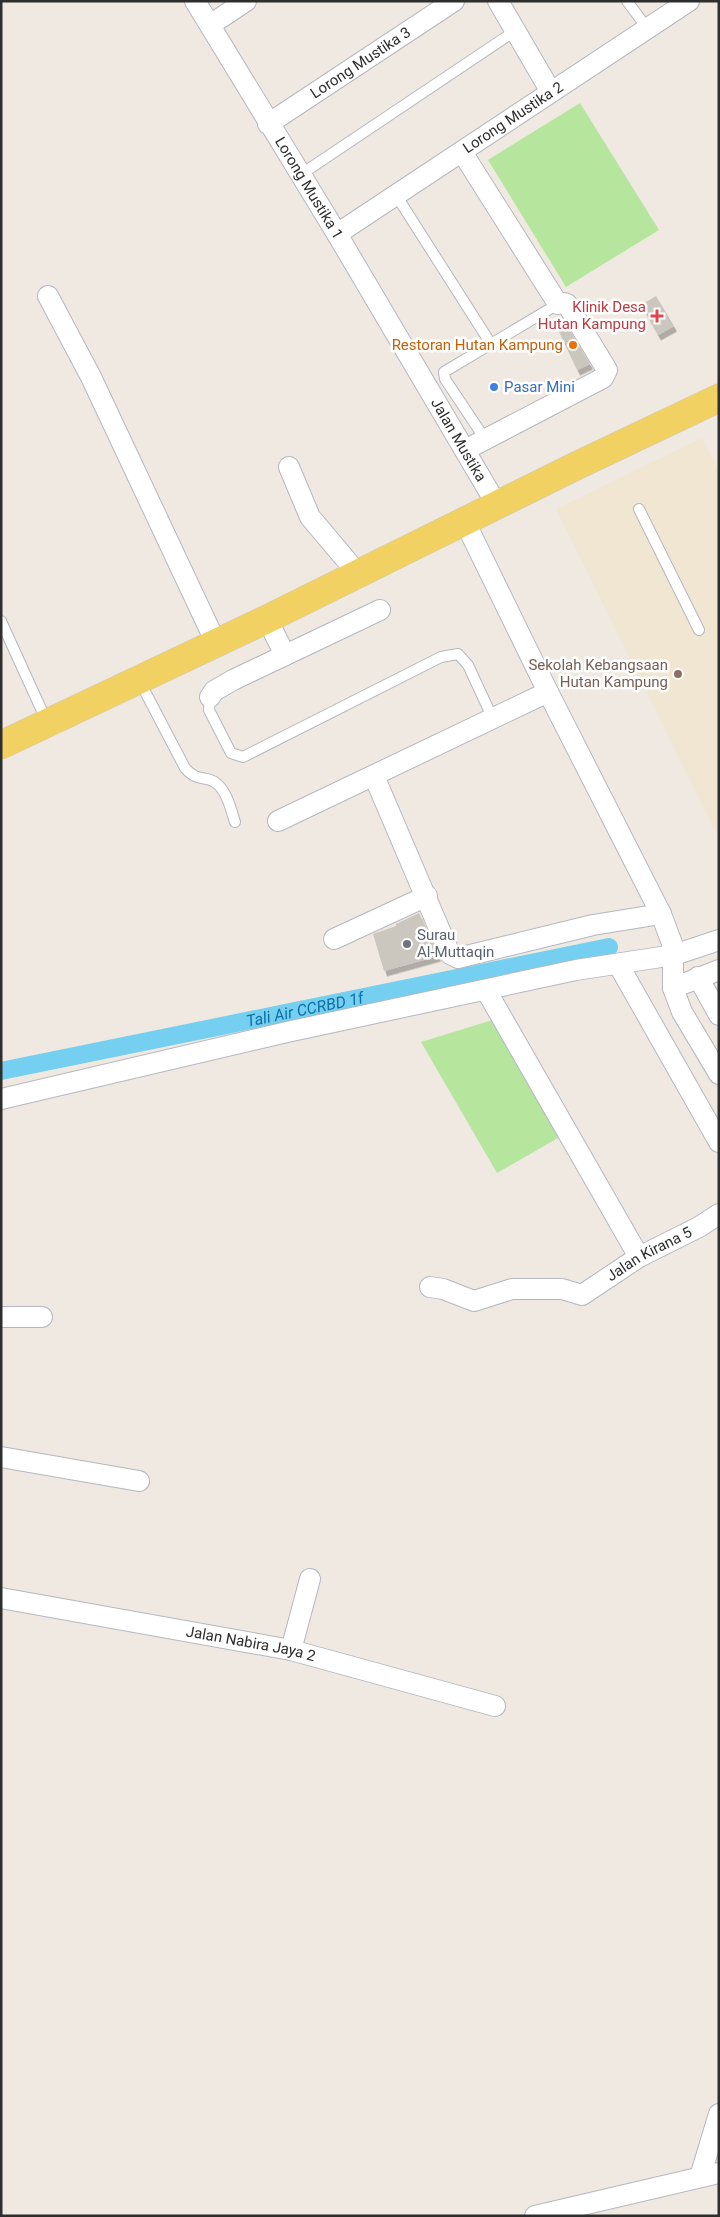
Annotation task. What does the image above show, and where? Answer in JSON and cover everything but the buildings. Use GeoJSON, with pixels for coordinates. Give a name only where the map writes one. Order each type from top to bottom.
{"type":"FeatureCollection","features":[{"type":"Feature","properties":{"kind":"main road"},"geometry":{"type":"LineString","coordinates":[[1,745],[268,619],[497,505],[719,398]]}},
{"type":"Feature","properties":{"kind":"street","name":"Lorong Mustika 1"},"geometry":{"type":"LineString","coordinates":[[195,1],[268,124],[337,234],[420,377]]}},
{"type":"Feature","properties":{"kind":"street"},"geometry":{"type":"LineString","coordinates":[[210,25],[246,1]]}},
{"type":"Feature","properties":{"kind":"street","name":"Lorong Mustika 3"},"geometry":{"type":"LineString","coordinates":[[268,124],[454,1]]}},
{"type":"Feature","properties":{"kind":"street"},"geometry":{"type":"LineString","coordinates":[[498,1],[551,92]]}},
{"type":"Feature","properties":{"kind":"street","name":"Lorong Mustika 2"},"geometry":{"type":"LineString","coordinates":[[337,234],[689,1]]}},
{"type":"Feature","properties":{"kind":"street"},"geometry":{"type":"LineString","coordinates":[[462,152],[558,304],[568,304],[607,370],[606,375],[465,450]]}},
{"type":"Feature","properties":{"kind":"street"},"geometry":{"type":"LineString","coordinates":[[48,296],[91,377],[216,643]]}},
{"type":"Feature","properties":{"kind":"street","name":"Jalan Mustika"},"geometry":{"type":"LineString","coordinates":[[420,377],[497,505]]}},
{"type":"Feature","properties":{"kind":"street"},"geometry":{"type":"LineString","coordinates":[[289,467],[310,517],[358,574]]}},
{"type":"Feature","properties":{"kind":"street"},"geometry":{"type":"LineString","coordinates":[[465,522],[548,692],[661,914],[673,946],[674,988],[682,1012],[719,1074]]}},
{"type":"Feature","properties":{"kind":"street"},"geometry":{"type":"LineString","coordinates":[[210,697],[214,691],[233,680],[380,610]]}},
{"type":"Feature","properties":{"kind":"street"},"geometry":{"type":"LineString","coordinates":[[268,619],[285,655]]}},
{"type":"Feature","properties":{"kind":"street"},"geometry":{"type":"LineString","coordinates":[[278,820],[548,692]]}},
{"type":"Feature","properties":{"kind":"street"},"geometry":{"type":"LineString","coordinates":[[374,776],[427,896],[450,954],[458,958],[593,925],[661,914]]}},
{"type":"Feature","properties":{"kind":"street"},"geometry":{"type":"LineString","coordinates":[[334,939],[427,896]]}},
{"type":"Feature","properties":{"kind":"street"},"geometry":{"type":"LineString","coordinates":[[1,1099],[287,1032],[576,970],[674,956],[719,940]]}},
{"type":"Feature","properties":{"kind":"street"},"geometry":{"type":"LineString","coordinates":[[618,964],[719,1142]]}},
{"type":"Feature","properties":{"kind":"street"},"geometry":{"type":"LineString","coordinates":[[674,988],[719,970]]}},
{"type":"Feature","properties":{"kind":"street"},"geometry":{"type":"LineString","coordinates":[[698,977],[719,1014]]}},
{"type":"Feature","properties":{"kind":"street"},"geometry":{"type":"LineString","coordinates":[[486,990],[639,1257]]}},
{"type":"Feature","properties":{"kind":"street","name":"Jalan Kirana 5"},"geometry":{"type":"LineString","coordinates":[[430,1287],[443,1289],[474,1301],[512,1290],[562,1289],[582,1295],[639,1257],[699,1227],[719,1214]]}},
{"type":"Feature","properties":{"kind":"street"},"geometry":{"type":"LineString","coordinates":[[1,1317],[42,1317]]}},
{"type":"Feature","properties":{"kind":"street"},"geometry":{"type":"LineString","coordinates":[[1,1457],[139,1481]]}},
{"type":"Feature","properties":{"kind":"street"},"geometry":{"type":"LineString","coordinates":[[291,1650],[310,1579]]}},
{"type":"Feature","properties":{"kind":"street","name":"Jalan Nabira Jaya 2"},"geometry":{"type":"LineString","coordinates":[[1,1598],[291,1650],[496,1706]]}},
{"type":"Feature","properties":{"kind":"street"},"geometry":{"type":"LineString","coordinates":[[535,2216],[709,2175],[719,2114]]}},
{"type":"Feature","properties":{"kind":"lane"},"geometry":{"type":"LineString","coordinates":[[627,1],[646,28]]}},
{"type":"Feature","properties":{"kind":"lane"},"geometry":{"type":"LineString","coordinates":[[300,175],[515,31]]}},
{"type":"Feature","properties":{"kind":"lane"},"geometry":{"type":"LineString","coordinates":[[396,195],[491,344]]}},
{"type":"Feature","properties":{"kind":"lane"},"geometry":{"type":"LineString","coordinates":[[485,439],[445,379],[444,372],[558,304]]}},
{"type":"Feature","properties":{"kind":"lane"},"geometry":{"type":"LineString","coordinates":[[639,509],[699,630]]}},
{"type":"Feature","properties":{"kind":"lane"},"geometry":{"type":"LineString","coordinates":[[1,621],[48,723]]}},
{"type":"Feature","properties":{"kind":"lane"},"geometry":{"type":"LineString","coordinates":[[210,697],[209,710],[232,753],[243,757],[441,657],[458,654],[468,665],[493,719]]}},
{"type":"Feature","properties":{"kind":"lane"},"geometry":{"type":"LineString","coordinates":[[139,679],[185,768],[196,778],[215,782],[222,790],[235,822]]}},
{"type":"Feature","properties":{"kind":"shaded area","name":"Sekolah Kebangsaan Hutan Kampung"},"geometry":{"type":"Polygon","coordinates":[[[702,438],[719,472],[719,838],[556,509],[702,438]]]}},
{"type":"Feature","properties":{"kind":"green space"},"geometry":{"type":"Polygon","coordinates":[[[580,103],[659,230],[566,287],[488,160],[580,103]]]}},
{"type":"Feature","properties":{"kind":"green space"},"geometry":{"type":"Polygon","coordinates":[[[499,1018],[565,1134],[497,1173],[421,1042],[499,1018]]]}},
{"type":"Feature","properties":{"kind":"waterway","name":"Tali Air CCRBD 1f"},"geometry":{"type":"LineString","coordinates":[[1,1071],[609,947]]}},
{"type":"Feature","properties":{"kind":"place","name":"Klinik Desa Hutan Kampung"},"geometry":{"type":"Point","coordinates":[657,316]}},
{"type":"Feature","properties":{"kind":"place","name":"Restoran Hutan Kampung"},"geometry":{"type":"Point","coordinates":[573,345]}},
{"type":"Feature","properties":{"kind":"place","name":"Pasar Mini"},"geometry":{"type":"Point","coordinates":[494,387]}},
{"type":"Feature","properties":{"kind":"place","name":"Sekolah Kebangsaan Hutan Kampung"},"geometry":{"type":"Point","coordinates":[678,674]}},
{"type":"Feature","properties":{"kind":"place","name":"Surau Al-Muttaqin"},"geometry":{"type":"Point","coordinates":[407,944]}}]}
